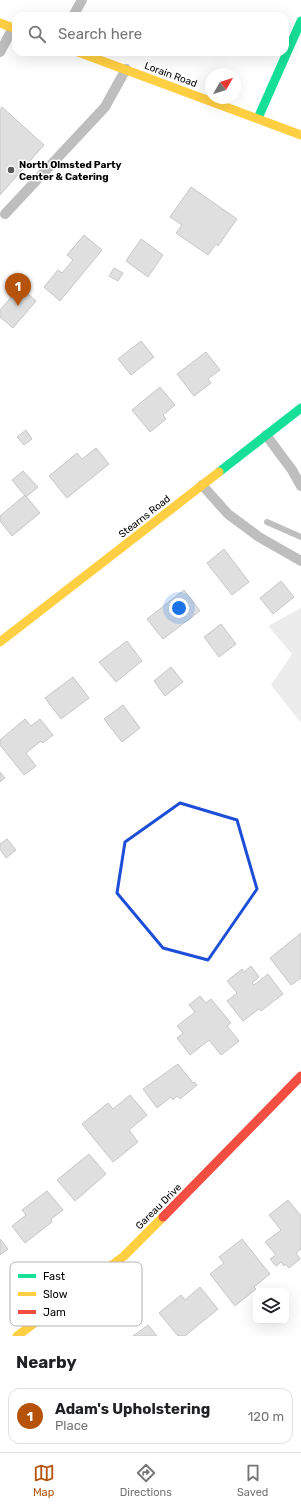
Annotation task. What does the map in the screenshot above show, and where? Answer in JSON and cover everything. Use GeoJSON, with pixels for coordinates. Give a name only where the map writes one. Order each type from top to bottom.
{"type":"FeatureCollection","features":[{"type":"Feature","properties":{"kind":"main road"},"geometry":{"type":"LineString","coordinates":[[289,48],[301,21]]}},
{"type":"Feature","properties":{"kind":"main road"},"geometry":{"type":"LineString","coordinates":[[0,24],[12,28]]}},
{"type":"Feature","properties":{"kind":"main road","name":"Lorain Road"},"geometry":{"type":"LineString","coordinates":[[89,56],[301,135]]}},
{"type":"Feature","properties":{"kind":"main road"},"geometry":{"type":"LineString","coordinates":[[258,118],[285,56]]}},
{"type":"Feature","properties":{"kind":"main road","name":"Stearns Road"},"geometry":{"type":"LineString","coordinates":[[0,642],[301,408]]}},
{"type":"Feature","properties":{"kind":"main road","name":"Gareau Drive"},"geometry":{"type":"LineString","coordinates":[[116,1262],[124,1256],[301,1076]]}},
{"type":"Feature","properties":{"kind":"main road","name":"Gareau Drive"},"geometry":{"type":"LineString","coordinates":[[17,1336],[30,1326]]}},
{"type":"Feature","properties":{"kind":"lane"},"geometry":{"type":"LineString","coordinates":[[75,12],[82,0]]}},
{"type":"Feature","properties":{"kind":"lane"},"geometry":{"type":"LineString","coordinates":[[0,52],[12,34]]}},
{"type":"Feature","properties":{"kind":"lane"},"geometry":{"type":"LineString","coordinates":[[5,214],[105,107],[126,69]]}},
{"type":"Feature","properties":{"kind":"lane"},"geometry":{"type":"LineString","coordinates":[[266,435],[301,483]]}},
{"type":"Feature","properties":{"kind":"lane"},"geometry":{"type":"LineString","coordinates":[[202,485],[228,514],[260,537],[301,561]]}},
{"type":"Feature","properties":{"kind":"highlighted area"},"geometry":{"type":"Polygon","coordinates":[[[180,803],[237,820],[257,889],[208,960],[163,948],[117,893],[125,842],[180,803]]]}},
{"type":"Feature","properties":{"kind":"shaded area"},"geometry":{"type":"Polygon","coordinates":[[[301,608],[301,723],[271,685],[292,654],[268,626],[301,608]]]}},
{"type":"Feature","properties":{"kind":"building","name":"North Olmsted Party Center & Catering"},"geometry":{"type":"Polygon","coordinates":[[[2,107],[44,145],[0,195],[0,110],[2,107]]]}},
{"type":"Feature","properties":{"kind":"building"},"geometry":{"type":"Polygon","coordinates":[[[191,187],[237,219],[218,246],[216,244],[208,255],[176,233],[182,225],[170,217],[191,187]]]}},
{"type":"Feature","properties":{"kind":"building"},"geometry":{"type":"Polygon","coordinates":[[[84,235],[102,250],[60,301],[44,287],[58,270],[62,273],[73,260],[67,255],[84,235]]]}},
{"type":"Feature","properties":{"kind":"building"},"geometry":{"type":"Polygon","coordinates":[[[141,239],[163,255],[148,277],[126,261],[141,239]]]}},
{"type":"Feature","properties":{"kind":"building"},"geometry":{"type":"Polygon","coordinates":[[[114,268],[123,273],[118,281],[109,276],[114,268]]]}},
{"type":"Feature","properties":{"kind":"building"},"geometry":{"type":"Polygon","coordinates":[[[20,287],[36,301],[13,328],[0,317],[0,310],[20,287]]]}},
{"type":"Feature","properties":{"kind":"building"},"geometry":{"type":"Polygon","coordinates":[[[141,341],[154,357],[131,375],[118,359],[141,341]]]}},
{"type":"Feature","properties":{"kind":"building"},"geometry":{"type":"Polygon","coordinates":[[[206,352],[220,370],[208,379],[211,383],[194,396],[177,374],[206,352]]]}},
{"type":"Feature","properties":{"kind":"building"},"geometry":{"type":"Polygon","coordinates":[[[160,387],[175,405],[163,415],[166,419],[150,432],[132,410],[160,387]]]}},
{"type":"Feature","properties":{"kind":"building"},"geometry":{"type":"Polygon","coordinates":[[[26,430],[32,439],[24,445],[17,437],[26,430]]]}},
{"type":"Feature","properties":{"kind":"building"},"geometry":{"type":"Polygon","coordinates":[[[96,448],[109,464],[67,498],[49,476],[77,453],[82,459],[96,448]]]}},
{"type":"Feature","properties":{"kind":"building"},"geometry":{"type":"Polygon","coordinates":[[[23,471],[38,487],[26,497],[12,480],[23,471]]]}},
{"type":"Feature","properties":{"kind":"building"},"geometry":{"type":"Polygon","coordinates":[[[25,495],[40,513],[12,536],[0,521],[0,516],[25,495]]]}},
{"type":"Feature","properties":{"kind":"building"},"geometry":{"type":"Polygon","coordinates":[[[224,549],[249,582],[232,595],[207,563],[224,549]]]}},
{"type":"Feature","properties":{"kind":"building"},"geometry":{"type":"Polygon","coordinates":[[[281,581],[294,597],[273,614],[260,598],[281,581]]]}},
{"type":"Feature","properties":{"kind":"building"},"geometry":{"type":"Polygon","coordinates":[[[184,590],[200,611],[163,639],[147,619],[184,590]]]}},
{"type":"Feature","properties":{"kind":"building"},"geometry":{"type":"Polygon","coordinates":[[[221,624],[236,644],[219,657],[204,637],[221,624]]]}},
{"type":"Feature","properties":{"kind":"building"},"geometry":{"type":"Polygon","coordinates":[[[127,641],[142,661],[116,682],[99,662],[127,641]]]}},
{"type":"Feature","properties":{"kind":"building"},"geometry":{"type":"Polygon","coordinates":[[[171,667],[183,682],[165,696],[154,681],[171,667]]]}},
{"type":"Feature","properties":{"kind":"building"},"geometry":{"type":"Polygon","coordinates":[[[73,677],[89,698],[61,719],[45,698],[73,677]]]}},
{"type":"Feature","properties":{"kind":"building"},"geometry":{"type":"Polygon","coordinates":[[[123,705],[140,728],[122,742],[104,719],[123,705]]]}},
{"type":"Feature","properties":{"kind":"building"},"geometry":{"type":"Polygon","coordinates":[[[25,719],[31,726],[40,719],[53,735],[43,743],[41,741],[26,753],[36,766],[24,775],[0,745],[0,740],[25,719]]]}},
{"type":"Feature","properties":{"kind":"building"},"geometry":{"type":"Polygon","coordinates":[[[0,772],[5,778],[0,782],[0,772]]]}},
{"type":"Feature","properties":{"kind":"building"},"geometry":{"type":"Polygon","coordinates":[[[7,839],[16,850],[6,858],[0,849],[0,844],[7,839]]]}},
{"type":"Feature","properties":{"kind":"building"},"geometry":{"type":"Polygon","coordinates":[[[301,933],[301,978],[291,985],[270,958],[301,933]]]}},
{"type":"Feature","properties":{"kind":"building"},"geometry":{"type":"Polygon","coordinates":[[[251,966],[259,977],[252,983],[254,985],[268,974],[283,994],[261,1011],[259,1009],[243,1021],[227,1001],[237,993],[227,981],[242,969],[244,972],[251,966]]]}},
{"type":"Feature","properties":{"kind":"building"},"geometry":{"type":"Polygon","coordinates":[[[200,996],[206,1003],[211,999],[231,1023],[227,1026],[239,1041],[221,1055],[209,1040],[190,1055],[177,1038],[183,1033],[177,1026],[195,1012],[189,1005],[200,996]]]}},
{"type":"Feature","properties":{"kind":"building"},"geometry":{"type":"Polygon","coordinates":[[[178,1064],[193,1083],[194,1082],[197,1085],[180,1099],[177,1096],[173,1100],[171,1097],[157,1108],[143,1089],[178,1064]]]}},
{"type":"Feature","properties":{"kind":"building"},"geometry":{"type":"Polygon","coordinates":[[[130,1095],[147,1115],[129,1130],[138,1142],[113,1162],[82,1124],[108,1103],[113,1109],[130,1095]]]}},
{"type":"Feature","properties":{"kind":"building"},"geometry":{"type":"Polygon","coordinates":[[[89,1154],[106,1174],[75,1201],[57,1180],[89,1154]]]}},
{"type":"Feature","properties":{"kind":"building"},"geometry":{"type":"Polygon","coordinates":[[[47,1191],[63,1210],[51,1219],[52,1222],[25,1243],[12,1226],[26,1215],[22,1210],[47,1191]]]}},
{"type":"Feature","properties":{"kind":"building"},"geometry":{"type":"Polygon","coordinates":[[[288,1200],[301,1215],[301,1249],[296,1253],[300,1259],[289,1268],[285,1264],[284,1266],[281,1262],[276,1266],[270,1259],[276,1255],[265,1242],[281,1230],[269,1215],[288,1200]]]}},
{"type":"Feature","properties":{"kind":"building"},"geometry":{"type":"Polygon","coordinates":[[[0,1239],[8,1249],[0,1255],[0,1239]]]}},
{"type":"Feature","properties":{"kind":"building"},"geometry":{"type":"Polygon","coordinates":[[[242,1239],[270,1274],[254,1287],[255,1288],[253,1288],[253,1291],[235,1306],[210,1274],[224,1263],[219,1257],[242,1239]]]}},
{"type":"Feature","properties":{"kind":"building"},"geometry":{"type":"Polygon","coordinates":[[[200,1287],[218,1309],[185,1336],[178,1336],[159,1313],[181,1295],[185,1300],[200,1287]]]}},
{"type":"Feature","properties":{"kind":"building"},"geometry":{"type":"Polygon","coordinates":[[[148,1325],[157,1336],[133,1336],[148,1325]]]}},
{"type":"Feature","properties":{"kind":"waterway"},"geometry":{"type":"LineString","coordinates":[[267,522],[301,537]]}},
{"type":"Feature","properties":{"kind":"traffic: fast"},"geometry":{"type":"LineString","coordinates":[[289,48],[301,21]]}},
{"type":"Feature","properties":{"kind":"traffic: fast"},"geometry":{"type":"LineString","coordinates":[[258,118],[285,56]]}},
{"type":"Feature","properties":{"kind":"traffic: fast"},"geometry":{"type":"LineString","coordinates":[[219,472],[301,408]]}},
{"type":"Feature","properties":{"kind":"traffic: slow"},"geometry":{"type":"LineString","coordinates":[[0,23],[12,28]]}},
{"type":"Feature","properties":{"kind":"traffic: slow"},"geometry":{"type":"LineString","coordinates":[[89,56],[301,135]]}},
{"type":"Feature","properties":{"kind":"traffic: slow"},"geometry":{"type":"LineString","coordinates":[[0,642],[219,472]]}},
{"type":"Feature","properties":{"kind":"traffic: slow"},"geometry":{"type":"LineString","coordinates":[[116,1262],[124,1256],[163,1217]]}},
{"type":"Feature","properties":{"kind":"traffic: slow"},"geometry":{"type":"LineString","coordinates":[[17,1336],[30,1326]]}},
{"type":"Feature","properties":{"kind":"traffic: jam"},"geometry":{"type":"LineString","coordinates":[[163,1217],[301,1076]]}},
{"type":"Feature","properties":{"kind":"place","name":"North Olmsted Party Center & Catering"},"geometry":{"type":"Point","coordinates":[11,170]}},
{"type":"Feature","properties":{"kind":"place","name":"Adam's Upholstering"},"geometry":{"type":"Point","coordinates":[18,306]}}]}
